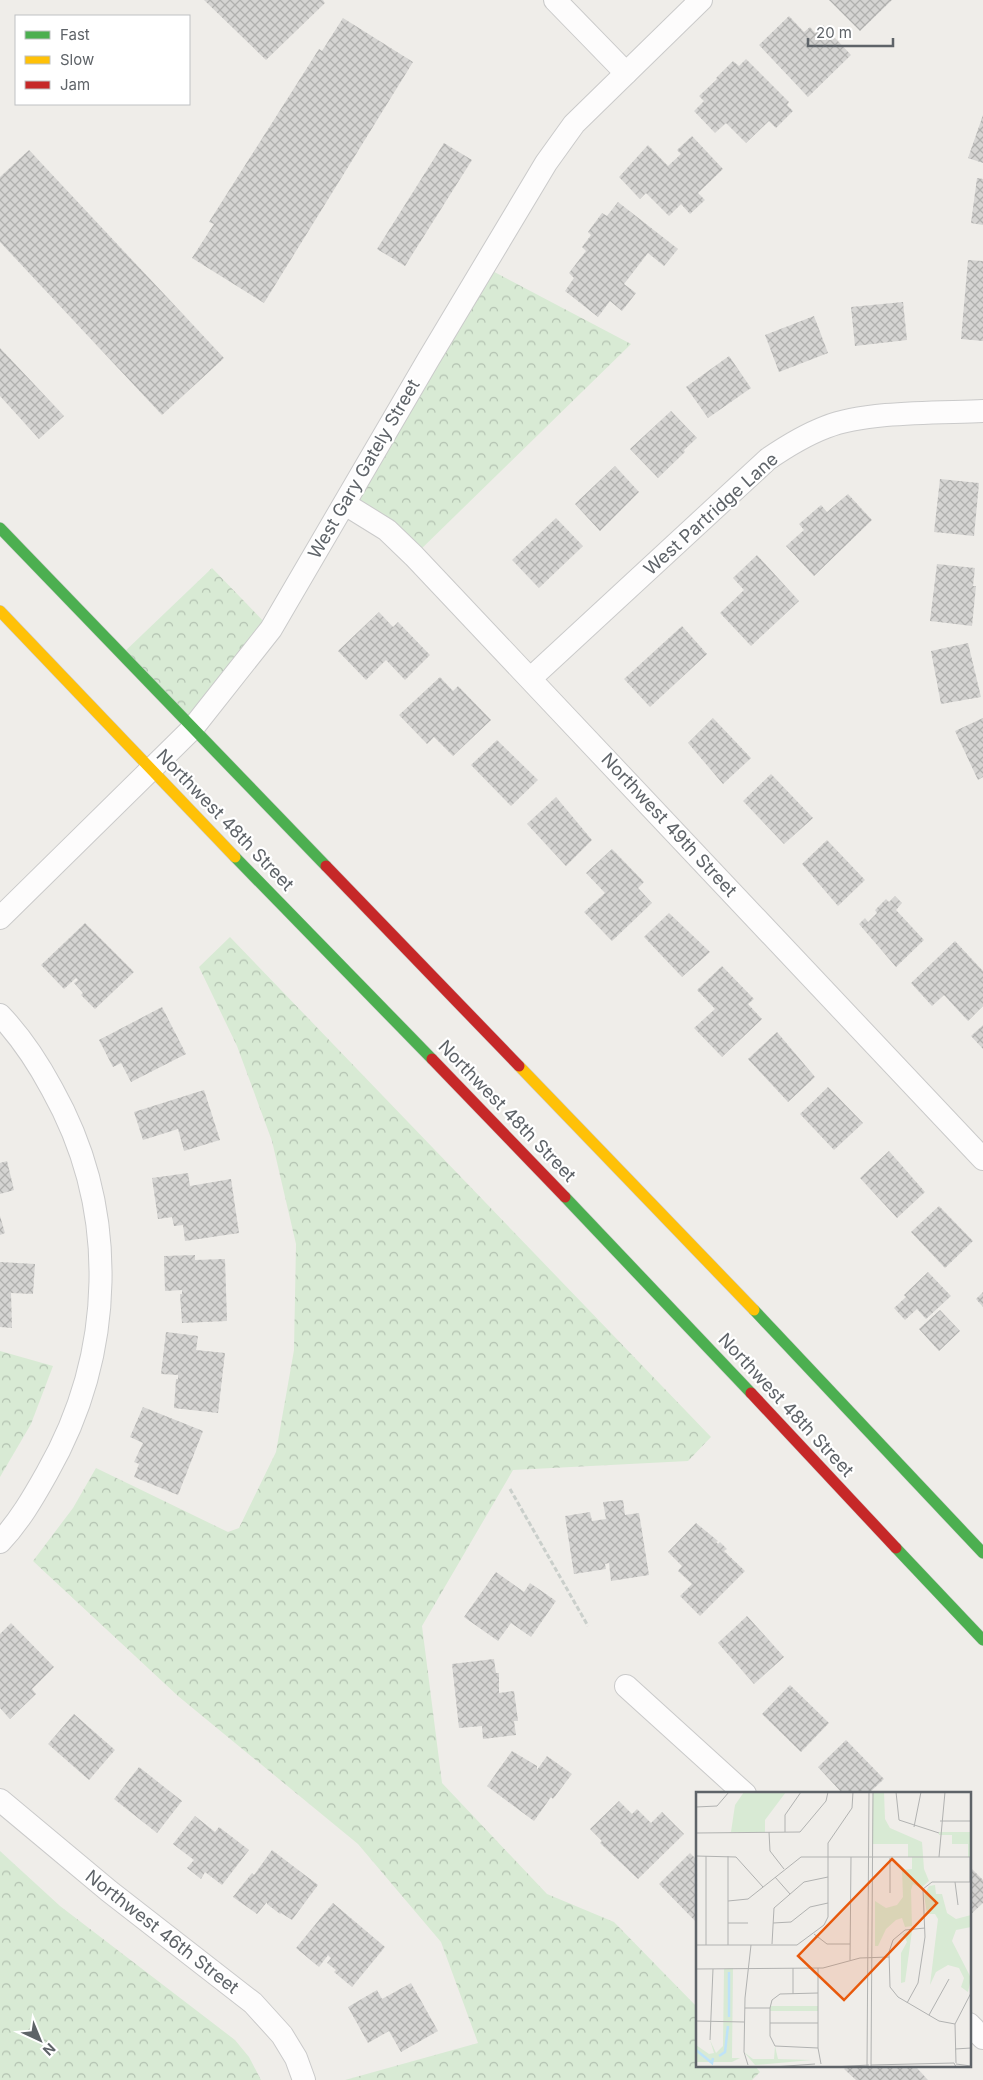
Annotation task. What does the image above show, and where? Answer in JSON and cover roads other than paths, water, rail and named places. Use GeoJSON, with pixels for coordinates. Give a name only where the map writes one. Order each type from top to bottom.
{"type":"FeatureCollection","features":[{"type":"Feature","properties":{"kind":"main road"},"geometry":{"type":"LineString","coordinates":[[0,528],[822,1380],[983,1552]]}},
{"type":"Feature","properties":{"kind":"main road","name":"Northwest 48th Street"},"geometry":{"type":"LineString","coordinates":[[0,611],[602,1235],[983,1640]]}},
{"type":"Feature","properties":{"kind":"street"},"geometry":{"type":"LineString","coordinates":[[555,0],[626,73]]}},
{"type":"Feature","properties":{"kind":"street","name":"West Gary Gately Street"},"geometry":{"type":"LineString","coordinates":[[0,918],[192,729],[271,629],[439,340],[546,163],[574,124],[701,0]]}},
{"type":"Feature","properties":{"kind":"street","name":"West Partridge Lane"},"geometry":{"type":"LineString","coordinates":[[531,678],[768,459],[796,440],[827,426],[860,418],[983,411]]}},
{"type":"Feature","properties":{"kind":"street","name":"Northwest 49th Street"},"geometry":{"type":"LineString","coordinates":[[345,504],[387,530],[531,678],[983,1159]]}},
{"type":"Feature","properties":{"kind":"street"},"geometry":{"type":"LineString","coordinates":[[0,1015],[36,1061],[66,1113],[86,1169],[95,1203],[102,1273],[99,1308],[89,1370],[71,1428],[35,1494],[0,1542]]}},
{"type":"Feature","properties":{"kind":"street"},"geometry":{"type":"LineString","coordinates":[[626,1686],[743,1792]]}},
{"type":"Feature","properties":{"kind":"street","name":"Northwest 46th Street"},"geometry":{"type":"LineString","coordinates":[[0,1800],[93,1879],[253,2003],[274,2024],[286,2041],[296,2058],[304,2080]]}},
{"type":"Feature","properties":{"kind":"street"},"geometry":{"type":"LineString","coordinates":[[970,2025],[983,2038]]}}]}
